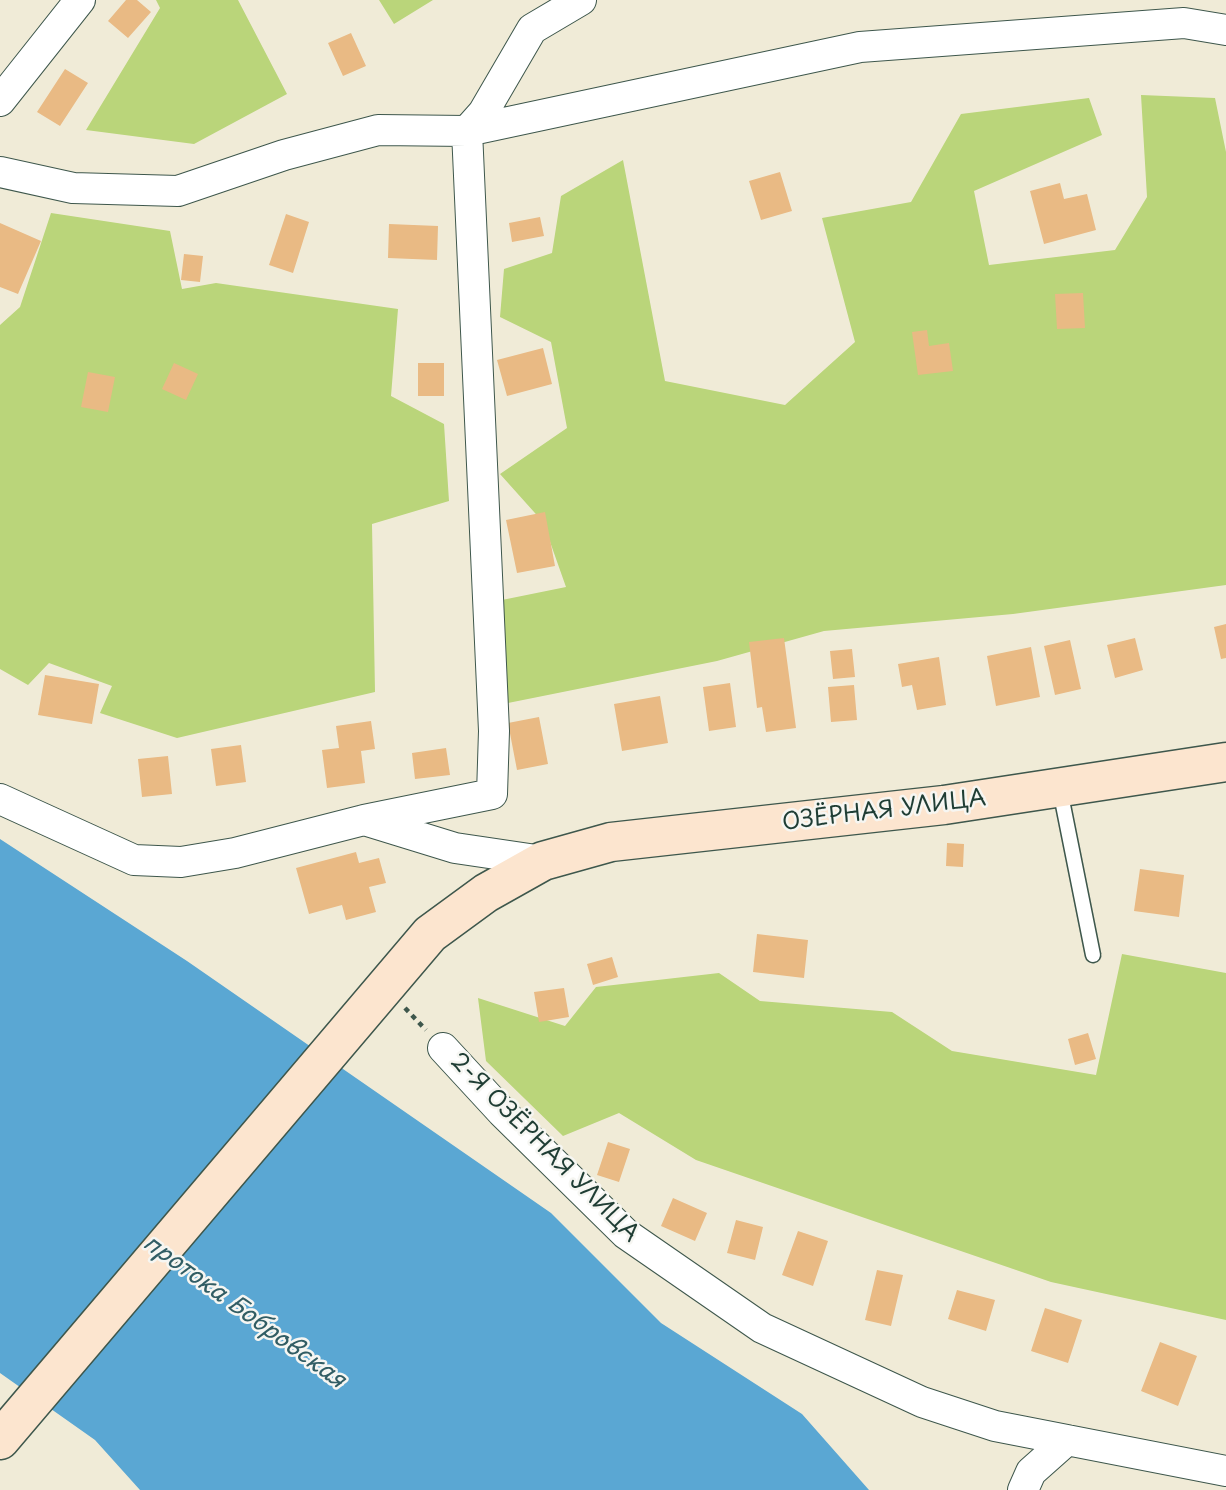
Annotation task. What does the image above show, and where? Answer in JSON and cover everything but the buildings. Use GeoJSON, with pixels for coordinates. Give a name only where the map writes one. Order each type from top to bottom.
{"type":"FeatureCollection","features":[{"type":"Feature","properties":{"kind":"street"},"geometry":{"type":"LineString","coordinates":[[0,102],[79,0]]}},
{"type":"Feature","properties":{"kind":"street"},"geometry":{"type":"LineString","coordinates":[[0,799],[134,860],[181,862],[235,853],[364,820],[492,794],[494,731],[467,131],[483,113],[532,29],[582,0]]}},
{"type":"Feature","properties":{"kind":"street"},"geometry":{"type":"LineString","coordinates":[[0,172],[73,188],[178,191],[284,155],[378,130],[467,131],[860,47],[1184,23],[1226,30]]}},
{"type":"Feature","properties":{"kind":"street","name":"ОЗЁРНАЯ УЛИЦА"},"geometry":{"type":"LineString","coordinates":[[0,1440],[430,934],[486,893],[543,861],[611,842],[1060,790],[1226,762]]}},
{"type":"Feature","properties":{"kind":"street","name":"ОЗЁРНАЯ УЛИЦА"},"geometry":{"type":"LineString","coordinates":[[364,820],[455,848],[543,861]]}},
{"type":"Feature","properties":{"kind":"street","name":"2-Я ОЗЁРНАЯ УЛИЦА"},"geometry":{"type":"LineString","coordinates":[[443,1048],[502,1112],[626,1234],[762,1328],[922,1402],[995,1426],[1226,1471]]}},
{"type":"Feature","properties":{"kind":"street"},"geometry":{"type":"LineString","coordinates":[[1023,1490],[1031,1472],[1067,1440]]}},
{"type":"Feature","properties":{"kind":"lane"},"geometry":{"type":"LineString","coordinates":[[1060,790],[1093,955]]}},
{"type":"Feature","properties":{"kind":"path"},"geometry":{"type":"LineString","coordinates":[[385,987],[443,1048]]}},
{"type":"Feature","properties":{"kind":"green space"},"geometry":{"type":"Polygon","coordinates":[[[156,0],[238,0],[287,94],[194,144],[86,130],[160,8],[156,0]]]}},
{"type":"Feature","properties":{"kind":"green space"},"geometry":{"type":"Polygon","coordinates":[[[379,0],[433,0],[394,24],[379,0]]]}},
{"type":"Feature","properties":{"kind":"green space"},"geometry":{"type":"Polygon","coordinates":[[[1141,95],[1215,98],[1226,152],[1226,585],[1013,614],[824,631],[717,661],[503,704],[497,601],[566,587],[543,522],[500,474],[567,428],[551,342],[500,317],[504,269],[552,253],[561,196],[623,160],[665,381],[785,405],[855,342],[822,218],[911,202],[961,114],[1089,98],[1102,135],[974,191],[989,265],[1115,250],[1147,197],[1141,95]]]}},
{"type":"Feature","properties":{"kind":"green space"},"geometry":{"type":"Polygon","coordinates":[[[51,213],[170,231],[182,289],[216,283],[398,309],[391,396],[444,424],[449,501],[372,524],[375,692],[177,738],[100,713],[112,686],[49,663],[28,685],[0,669],[0,325],[20,307],[51,213]]]}},
{"type":"Feature","properties":{"kind":"green space"},"geometry":{"type":"Polygon","coordinates":[[[1122,954],[1226,973],[1226,1320],[1051,1282],[696,1160],[619,1113],[563,1136],[486,1061],[478,998],[565,1026],[596,987],[719,973],[760,1001],[892,1012],[952,1051],[1096,1075],[1122,954]]]}},
{"type":"Feature","properties":{"kind":"water","name":"протока Бобровская"},"geometry":{"type":"Polygon","coordinates":[[[0,839],[187,961],[551,1213],[661,1323],[802,1414],[869,1490],[140,1490],[95,1440],[0,1373],[0,839]]]}}]}
